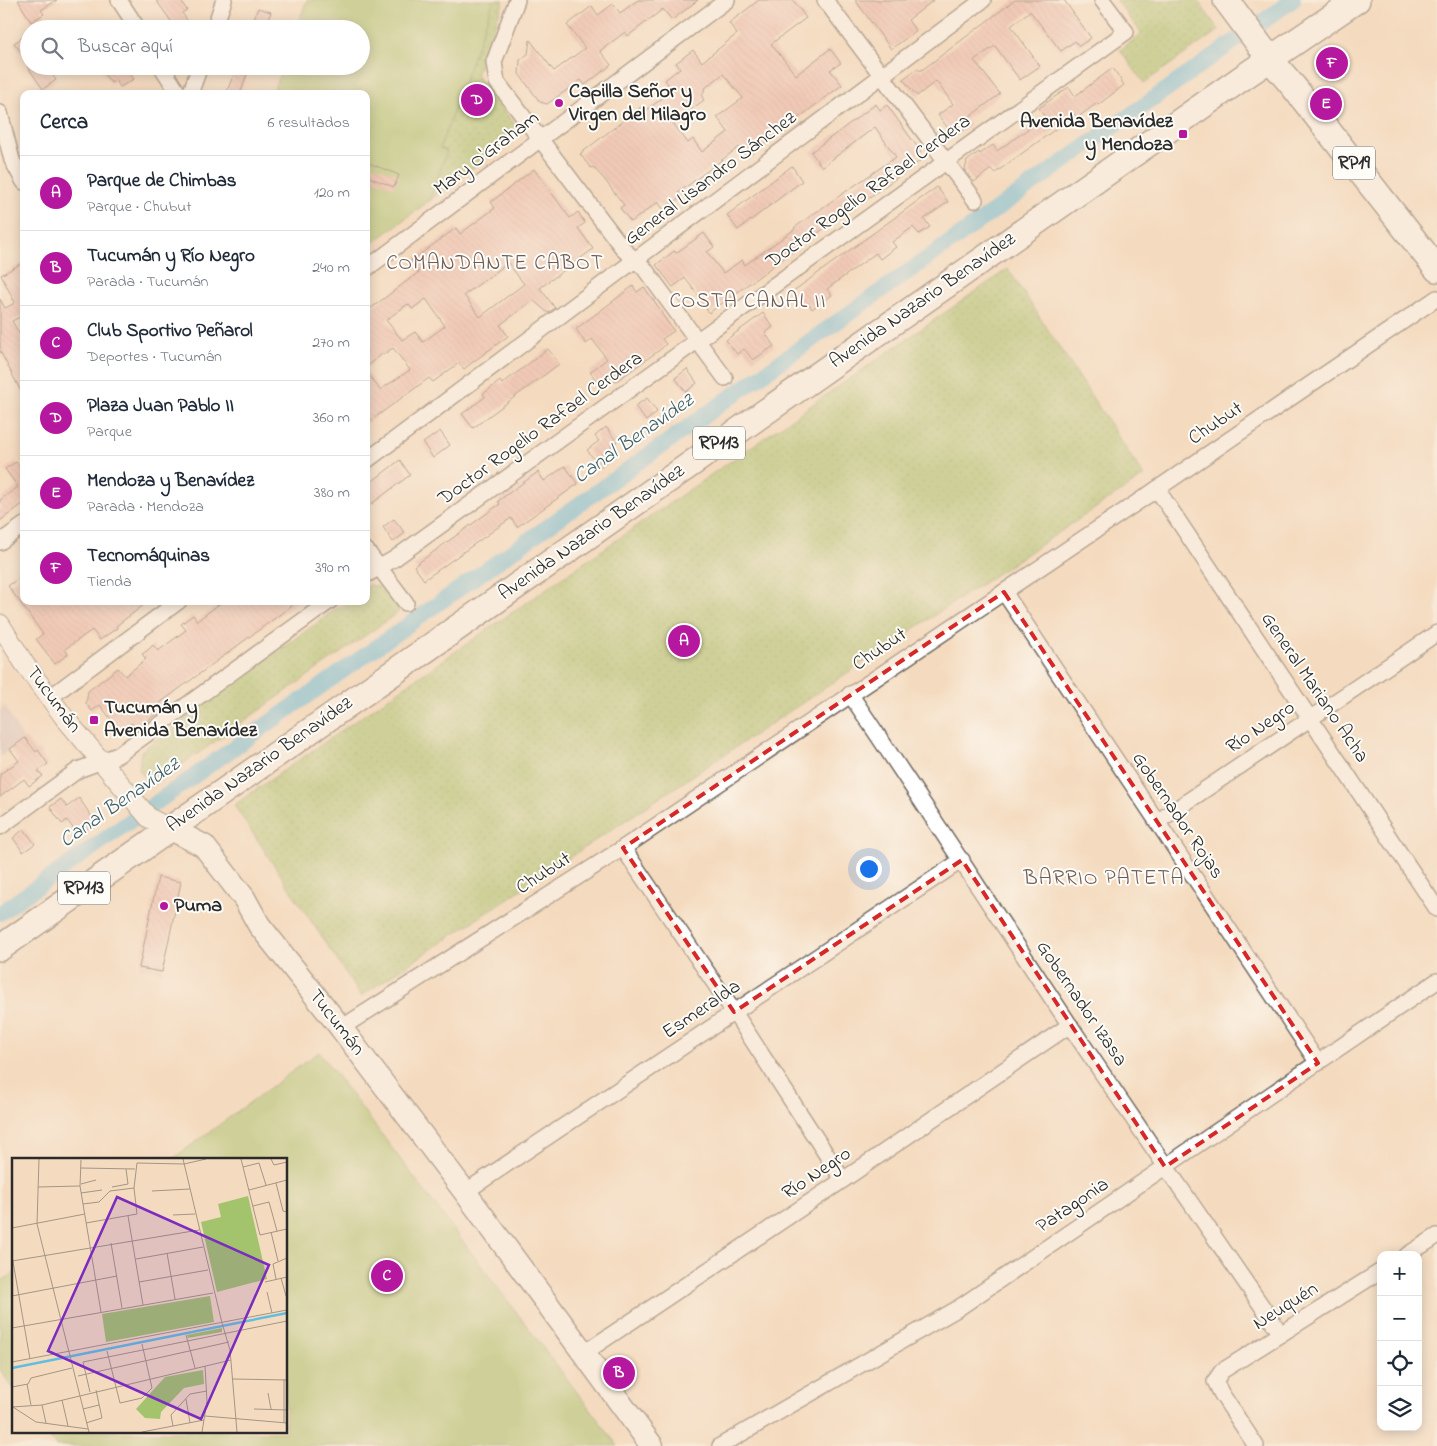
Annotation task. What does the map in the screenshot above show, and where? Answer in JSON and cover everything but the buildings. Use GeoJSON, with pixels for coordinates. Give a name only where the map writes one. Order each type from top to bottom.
{"type":"FeatureCollection","features":[{"type":"Feature","properties":{"kind":"main road","name":"RP19"},"geometry":{"type":"LineString","coordinates":[[1226,0],[1270,59],[1437,269]]}},
{"type":"Feature","properties":{"kind":"main road","name":"Avenida Nazario Benavídez"},"geometry":{"type":"LineString","coordinates":[[0,948],[152,817],[1357,0]]}},
{"type":"Feature","properties":{"kind":"main road","name":"Tucumán"},"geometry":{"type":"LineString","coordinates":[[152,817],[204,846],[244,898],[258,925],[341,1028],[465,1192],[652,1446]]}},
{"type":"Feature","properties":{"kind":"street"},"geometry":{"type":"LineString","coordinates":[[119,0],[132,20]]}},
{"type":"Feature","properties":{"kind":"street"},"geometry":{"type":"LineString","coordinates":[[217,20],[224,0]]}},
{"type":"Feature","properties":{"kind":"street"},"geometry":{"type":"LineString","coordinates":[[517,0],[494,62],[497,82],[625,251],[644,268],[725,378]]}},
{"type":"Feature","properties":{"kind":"street","name":"Mary O'Graham"},"geometry":{"type":"LineString","coordinates":[[370,266],[727,0]]}},
{"type":"Feature","properties":{"kind":"street"},"geometry":{"type":"LineString","coordinates":[[825,0],[975,200]]}},
{"type":"Feature","properties":{"kind":"street","name":"General Lisandro Sánchez"},"geometry":{"type":"LineString","coordinates":[[370,458],[983,0]]}},
{"type":"Feature","properties":{"kind":"street","name":"Doctor Rogelio Rafael Cerdera"},"geometry":{"type":"LineString","coordinates":[[373,571],[394,559],[1126,32],[1102,0]]}},
{"type":"Feature","properties":{"kind":"street"},"geometry":{"type":"LineString","coordinates":[[167,75],[177,90]]}},
{"type":"Feature","properties":{"kind":"street"},"geometry":{"type":"LineString","coordinates":[[191,90],[197,75]]}},
{"type":"Feature","properties":{"kind":"street"},"geometry":{"type":"LineString","coordinates":[[0,113],[12,160],[20,175]]}},
{"type":"Feature","properties":{"kind":"street","name":"Chubut"},"geometry":{"type":"LineString","coordinates":[[341,1028],[622,848],[1157,489],[1437,298]]}},
{"type":"Feature","properties":{"kind":"street","name":"General Mariano Acha"},"geometry":{"type":"LineString","coordinates":[[1157,489],[1437,909]]}},
{"type":"Feature","properties":{"kind":"street"},"geometry":{"type":"LineString","coordinates":[[0,542],[20,527]]}},
{"type":"Feature","properties":{"kind":"street"},"geometry":{"type":"LineString","coordinates":[[373,571],[406,603]]}},
{"type":"Feature","properties":{"kind":"street","name":"Gobernador Rojas"},"geometry":{"type":"LineString","coordinates":[[1004,592],[1318,1063]]}},
{"type":"Feature","properties":{"kind":"street"},"geometry":{"type":"LineString","coordinates":[[49,698],[174,605]]}},
{"type":"Feature","properties":{"kind":"street"},"geometry":{"type":"LineString","coordinates":[[0,827],[78,770],[118,755],[324,605]]}},
{"type":"Feature","properties":{"kind":"street","name":"Tucumán"},"geometry":{"type":"LineString","coordinates":[[0,624],[24,663],[49,698],[101,762],[152,817]]}},
{"type":"Feature","properties":{"kind":"street","name":"Río Negro"},"geometry":{"type":"LineString","coordinates":[[1158,822],[1437,634]]}},
{"type":"Feature","properties":{"kind":"street","name":"Gobernador Izasa"},"geometry":{"type":"LineString","coordinates":[[850,694],[1165,1167],[1282,1334]]}},
{"type":"Feature","properties":{"kind":"street"},"geometry":{"type":"LineString","coordinates":[[622,848],[734,1012],[843,1180]]}},
{"type":"Feature","properties":{"kind":"street","name":"Esmeralda"},"geometry":{"type":"LineString","coordinates":[[465,1192],[962,860]]}},
{"type":"Feature","properties":{"kind":"street","name":"Patagonia"},"geometry":{"type":"LineString","coordinates":[[720,1446],[957,1309],[1437,981]]}},
{"type":"Feature","properties":{"kind":"street","name":"Río Negro"},"geometry":{"type":"LineString","coordinates":[[584,1353],[1070,1025]]}},
{"type":"Feature","properties":{"kind":"street"},"geometry":{"type":"LineString","coordinates":[[1413,1251],[1437,1236]]}},
{"type":"Feature","properties":{"kind":"street","name":"Neuquén"},"geometry":{"type":"LineString","coordinates":[[1256,1446],[1220,1393],[1215,1380],[1222,1371],[1377,1274]]}},
{"type":"Feature","properties":{"kind":"highlighted area"},"geometry":{"type":"Polygon","coordinates":[[[1004,592],[1318,1063],[1165,1167],[962,860],[734,1012],[623,848],[1004,592]]]}},
{"type":"Feature","properties":{"kind":"shaded area"},"geometry":{"type":"Polygon","coordinates":[[[5,706],[23,739],[0,757],[0,710],[5,706]]]}},
{"type":"Feature","properties":{"kind":"green space"},"geometry":{"type":"Polygon","coordinates":[[[307,0],[494,0],[440,148],[447,151],[429,201],[370,245],[370,90],[274,90],[279,75],[370,75],[370,20],[299,20],[307,0]]]}},
{"type":"Feature","properties":{"kind":"green space"},"geometry":{"type":"Polygon","coordinates":[[[494,0],[504,0],[476,75],[515,125],[514,137],[429,201],[447,151],[440,148],[494,0]]]}},
{"type":"Feature","properties":{"kind":"green space"},"geometry":{"type":"Polygon","coordinates":[[[1116,0],[1197,0],[1219,30],[1144,83],[1120,50],[1140,35],[1141,32],[1116,0]]]}},
{"type":"Feature","properties":{"kind":"green space"},"geometry":{"type":"Polygon","coordinates":[[[1008,269],[1144,476],[361,996],[234,805],[1008,269]]]}},
{"type":"Feature","properties":{"kind":"green space"},"geometry":{"type":"Polygon","coordinates":[[[370,585],[383,587],[400,611],[152,786],[139,770],[141,751],[342,605],[370,605],[370,585]]]}},
{"type":"Feature","properties":{"kind":"green space"},"geometry":{"type":"Polygon","coordinates":[[[319,1052],[618,1446],[56,1446],[47,1434],[288,1434],[288,1158],[174,1158],[319,1052]]]}},
{"type":"Feature","properties":{"kind":"green space"},"geometry":{"type":"Polygon","coordinates":[[[12,1274],[12,1386],[0,1370],[0,1282],[12,1274]]]}},
{"type":"Feature","properties":{"kind":"waterway","name":"Canal Benavídez"},"geometry":{"type":"LineString","coordinates":[[0,913],[1293,0]]}},
{"type":"Feature","properties":{"kind":"place","name":"Tecnomáquinas"},"geometry":{"type":"Point","coordinates":[1332,63]}},
{"type":"Feature","properties":{"kind":"place","name":"Plaza Juan Pablo II"},"geometry":{"type":"Point","coordinates":[477,100]}},
{"type":"Feature","properties":{"kind":"place","name":"Capilla Señor y Virgen del Milagro"},"geometry":{"type":"Point","coordinates":[559,103]}},
{"type":"Feature","properties":{"kind":"place","name":"Mendoza y Benavídez"},"geometry":{"type":"Point","coordinates":[1326,104]}},
{"type":"Feature","properties":{"kind":"place","name":"Avenida Benavídez y Mendoza"},"geometry":{"type":"Point","coordinates":[1183,134]}},
{"type":"Feature","properties":{"kind":"place","name":"Parque de Chimbas"},"geometry":{"type":"Point","coordinates":[684,641]}},
{"type":"Feature","properties":{"kind":"place","name":"Tucumán y Avenida Benavídez"},"geometry":{"type":"Point","coordinates":[94,720]}},
{"type":"Feature","properties":{"kind":"place","name":"Puma"},"geometry":{"type":"Point","coordinates":[164,906]}},
{"type":"Feature","properties":{"kind":"place","name":"Club Sportivo Peñarol"},"geometry":{"type":"Point","coordinates":[387,1276]}},
{"type":"Feature","properties":{"kind":"place","name":"Tucumán y Río Negro"},"geometry":{"type":"Point","coordinates":[619,1373]}},
{"type":"Feature","properties":{"kind":"district","name":"COMANDANTE CABOT"},"geometry":{"type":"Point","coordinates":[495,264]}},
{"type":"Feature","properties":{"kind":"district","name":"COSTA CANAL II"},"geometry":{"type":"Point","coordinates":[748,302]}},
{"type":"Feature","properties":{"kind":"district","name":"BARRIO PATETA"},"geometry":{"type":"Point","coordinates":[1104,879]}}]}
